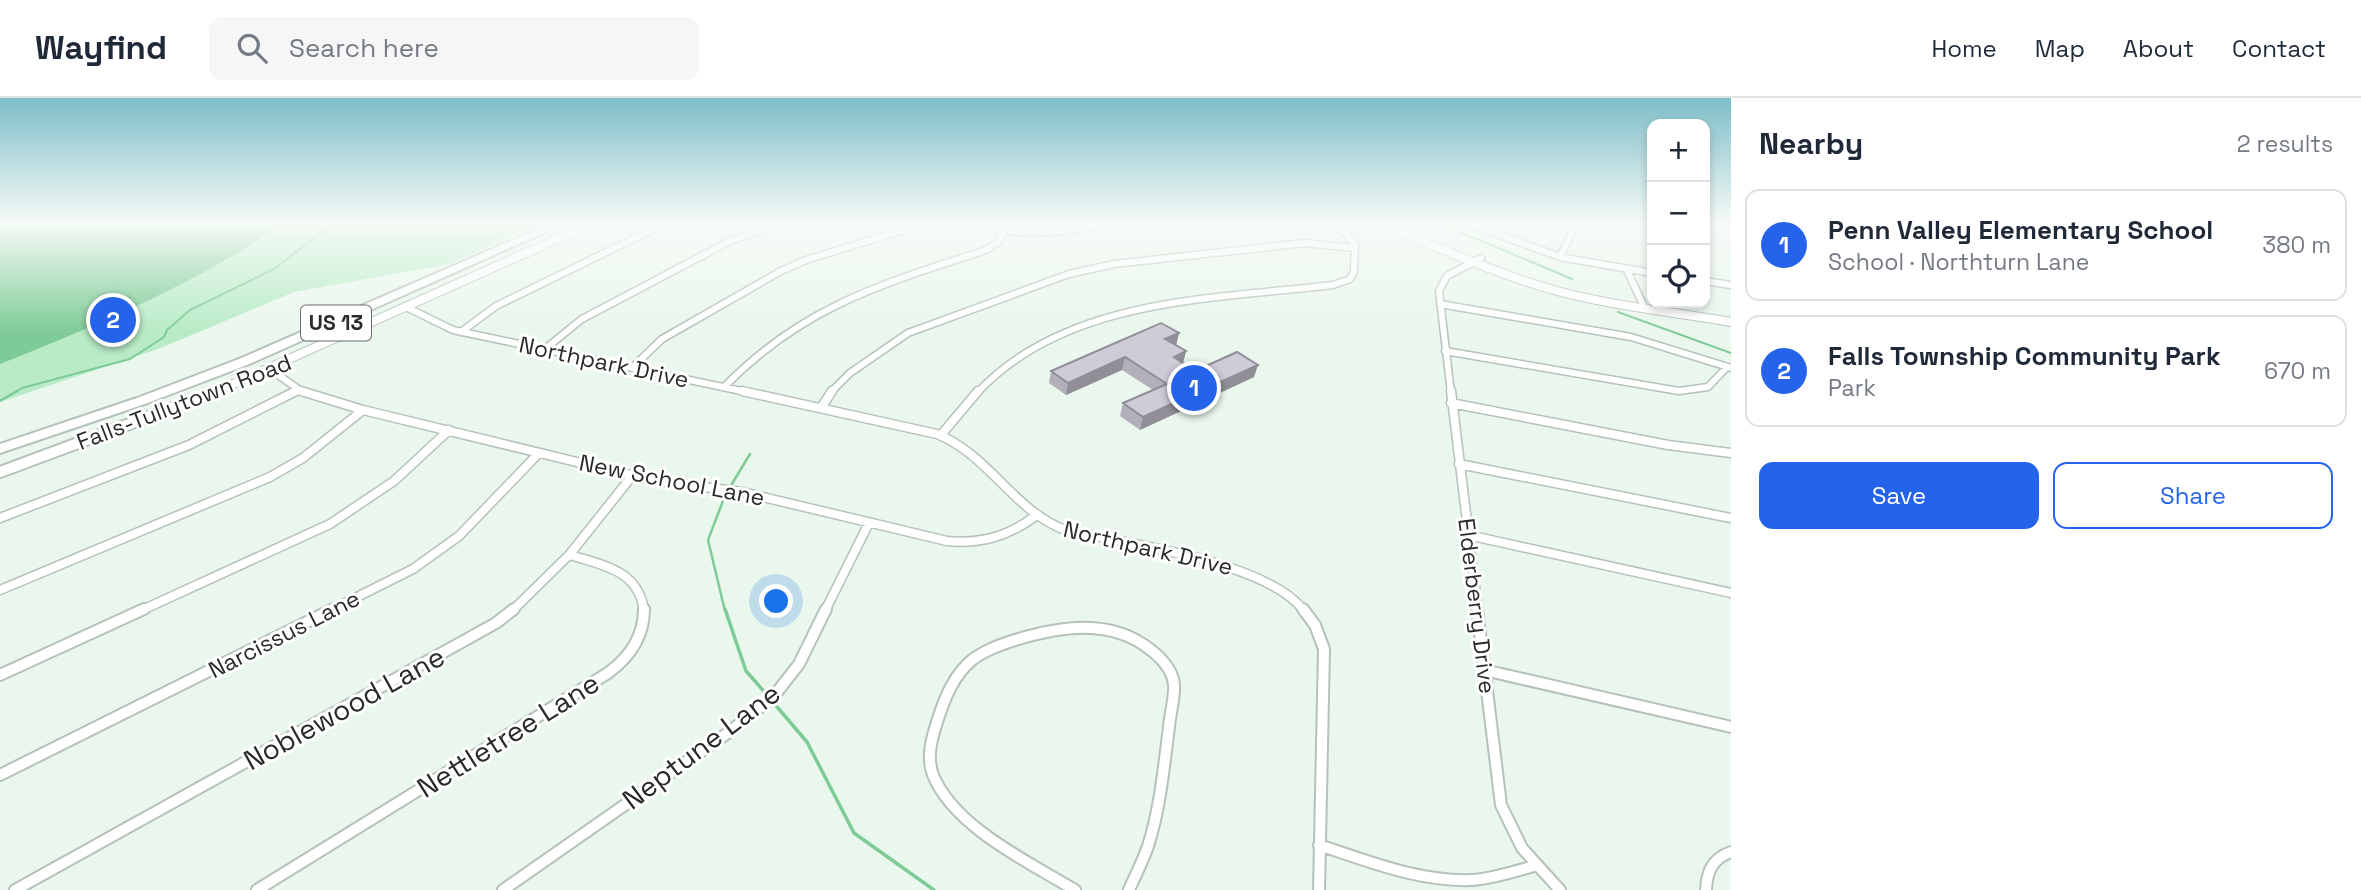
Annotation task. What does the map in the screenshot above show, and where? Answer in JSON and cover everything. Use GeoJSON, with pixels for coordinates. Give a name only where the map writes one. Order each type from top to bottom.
{"type":"FeatureCollection","features":[{"type":"Feature","properties":{"kind":"highway","name":"US 13"},"geometry":{"type":"LineString","coordinates":[[0,442],[150,392],[270,346],[467,259]]}},
{"type":"Feature","properties":{"kind":"highway","name":"US 13"},"geometry":{"type":"LineString","coordinates":[[0,451],[275,349],[479,259]]}},
{"type":"Feature","properties":{"kind":"street","name":"Falls-Tullytown Road"},"geometry":{"type":"LineString","coordinates":[[0,472],[271,370],[515,259]]}},
{"type":"Feature","properties":{"kind":"street"},"geometry":{"type":"LineString","coordinates":[[461,332],[496,306],[592,259]]}},
{"type":"Feature","properties":{"kind":"street"},"geometry":{"type":"LineString","coordinates":[[545,349],[582,319],[695,259]]}},
{"type":"Feature","properties":{"kind":"street"},"geometry":{"type":"LineString","coordinates":[[632,368],[662,339],[793,265],[812,259]]}},
{"type":"Feature","properties":{"kind":"street"},"geometry":{"type":"LineString","coordinates":[[724,387],[756,355],[835,304],[858,293],[959,259]]}},
{"type":"Feature","properties":{"kind":"street"},"geometry":{"type":"LineString","coordinates":[[821,408],[833,389],[850,373],[901,337],[1077,272],[1114,264],[1160,259]]}},
{"type":"Feature","properties":{"kind":"street"},"geometry":{"type":"LineString","coordinates":[[941,435],[1002,368],[1032,349],[1142,309],[1339,284],[1350,279],[1354,272],[1354,259]]}},
{"type":"Feature","properties":{"kind":"street"},"geometry":{"type":"LineString","coordinates":[[1570,259],[1647,273]]}},
{"type":"Feature","properties":{"kind":"street"},"geometry":{"type":"LineString","coordinates":[[1477,260],[1560,291],[1731,322]]}},
{"type":"Feature","properties":{"kind":"street","name":"Elderberry Drive"},"geometry":{"type":"LineString","coordinates":[[1477,260],[1443,280],[1439,291],[1501,804],[1513,833],[1535,866],[1560,890]]}},
{"type":"Feature","properties":{"kind":"street"},"geometry":{"type":"LineString","coordinates":[[1627,270],[1642,304]]}},
{"type":"Feature","properties":{"kind":"street"},"geometry":{"type":"LineString","coordinates":[[1710,282],[1731,285]]}},
{"type":"Feature","properties":{"kind":"street"},"geometry":{"type":"LineString","coordinates":[[1642,304],[1647,303]]}},
{"type":"Feature","properties":{"kind":"street"},"geometry":{"type":"LineString","coordinates":[[1440,304],[1631,337],[1729,368],[1709,388],[1679,391],[1445,351]]}},
{"type":"Feature","properties":{"kind":"street","name":"Northpark Drive"},"geometry":{"type":"LineString","coordinates":[[408,308],[446,328],[461,332],[941,435],[975,457],[1034,517],[1065,530],[1235,568],[1270,583],[1299,605],[1316,626],[1325,655],[1319,890]]}},
{"type":"Feature","properties":{"kind":"street"},"geometry":{"type":"LineString","coordinates":[[1690,308],[1731,315]]}},
{"type":"Feature","properties":{"kind":"street","name":"New School Lane"},"geometry":{"type":"LineString","coordinates":[[271,370],[298,390],[363,410],[632,476],[742,492],[947,541],[975,542],[1002,537],[1034,517]]}},
{"type":"Feature","properties":{"kind":"street"},"geometry":{"type":"LineString","coordinates":[[0,518],[216,434],[255,416],[298,390]]}},
{"type":"Feature","properties":{"kind":"street"},"geometry":{"type":"LineString","coordinates":[[1451,404],[1668,445],[1731,453]]}},
{"type":"Feature","properties":{"kind":"street"},"geometry":{"type":"LineString","coordinates":[[0,590],[270,477],[303,458],[363,410]]}},
{"type":"Feature","properties":{"kind":"street"},"geometry":{"type":"LineString","coordinates":[[0,675],[330,524],[373,498],[449,430]]}},
{"type":"Feature","properties":{"kind":"street","name":"Narcissus Lane"},"geometry":{"type":"LineString","coordinates":[[0,775],[413,569],[459,536],[539,453]]}},
{"type":"Feature","properties":{"kind":"street"},"geometry":{"type":"LineString","coordinates":[[1459,464],[1731,518]]}},
{"type":"Feature","properties":{"kind":"street","name":"Noblewood Lane"},"geometry":{"type":"LineString","coordinates":[[15,890],[475,636],[533,595],[570,555],[632,476]]}},
{"type":"Feature","properties":{"kind":"street","name":"Neptune Lane"},"geometry":{"type":"LineString","coordinates":[[503,890],[732,730],[774,696],[799,664],[869,523]]}},
{"type":"Feature","properties":{"kind":"street"},"geometry":{"type":"LineString","coordinates":[[1468,535],[1731,593]]}},
{"type":"Feature","properties":{"kind":"street","name":"Nettletree Lane"},"geometry":{"type":"LineString","coordinates":[[257,890],[594,682],[631,652],[645,618],[639,589],[616,570],[570,555]]}},
{"type":"Feature","properties":{"kind":"street"},"geometry":{"type":"LineString","coordinates":[[1075,890],[964,815],[937,784],[929,759],[930,745],[944,705],[959,673],[971,660],[999,645],[1058,628],[1077,627],[1116,633],[1142,642],[1160,656],[1172,674],[1174,684],[1164,765],[1148,846],[1129,890]]}},
{"type":"Feature","properties":{"kind":"street"},"geometry":{"type":"LineString","coordinates":[[1484,670],[1731,727]]}},
{"type":"Feature","properties":{"kind":"street"},"geometry":{"type":"LineString","coordinates":[[1319,845],[1414,874],[1448,879],[1495,877],[1535,866]]}},
{"type":"Feature","properties":{"kind":"street"},"geometry":{"type":"LineString","coordinates":[[1706,890],[1709,867],[1714,860],[1731,852]]}},
{"type":"Feature","properties":{"kind":"shaded area"},"geometry":{"type":"Polygon","coordinates":[[[0,259],[460,259],[449,264],[294,292],[158,349],[0,402],[0,259]]]}},
{"type":"Feature","properties":{"kind":"shaded area"},"geometry":{"type":"Polygon","coordinates":[[[0,259],[227,259],[147,301],[0,364],[0,259]]]}},
{"type":"Feature","properties":{"kind":"building"},"geometry":{"type":"Polygon","coordinates":[[[1161,323],[1179,333],[1165,339],[1186,351],[1174,357],[1195,371],[1237,352],[1258,365],[1143,417],[1123,403],[1167,384],[1125,357],[1068,383],[1051,371],[1161,323]]]}},
{"type":"Feature","properties":{"kind":"waterway"},"geometry":{"type":"LineString","coordinates":[[14,393],[22,388],[130,359],[164,337],[167,330],[190,310],[274,269],[287,259]]}},
{"type":"Feature","properties":{"kind":"waterway"},"geometry":{"type":"LineString","coordinates":[[1524,259],[1572,279]]}},
{"type":"Feature","properties":{"kind":"waterway"},"geometry":{"type":"LineString","coordinates":[[1618,312],[1731,353]]}},
{"type":"Feature","properties":{"kind":"waterway"},"geometry":{"type":"LineString","coordinates":[[0,401],[17,391]]}},
{"type":"Feature","properties":{"kind":"waterway"},"geometry":{"type":"LineString","coordinates":[[730,487],[750,454]]}},
{"type":"Feature","properties":{"kind":"waterway"},"geometry":{"type":"LineString","coordinates":[[725,611],[708,540],[726,493]]}},
{"type":"Feature","properties":{"kind":"waterway"},"geometry":{"type":"LineString","coordinates":[[725,609],[746,671],[768,696]]}},
{"type":"Feature","properties":{"kind":"waterway"},"geometry":{"type":"LineString","coordinates":[[772,701],[807,742],[854,833],[934,890]]}},
{"type":"Feature","properties":{"kind":"place","name":"Falls Township Community Park"},"geometry":{"type":"Point","coordinates":[113,320]}},
{"type":"Feature","properties":{"kind":"place","name":"Penn Valley Elementary School"},"geometry":{"type":"Point","coordinates":[1194,388]}}]}
